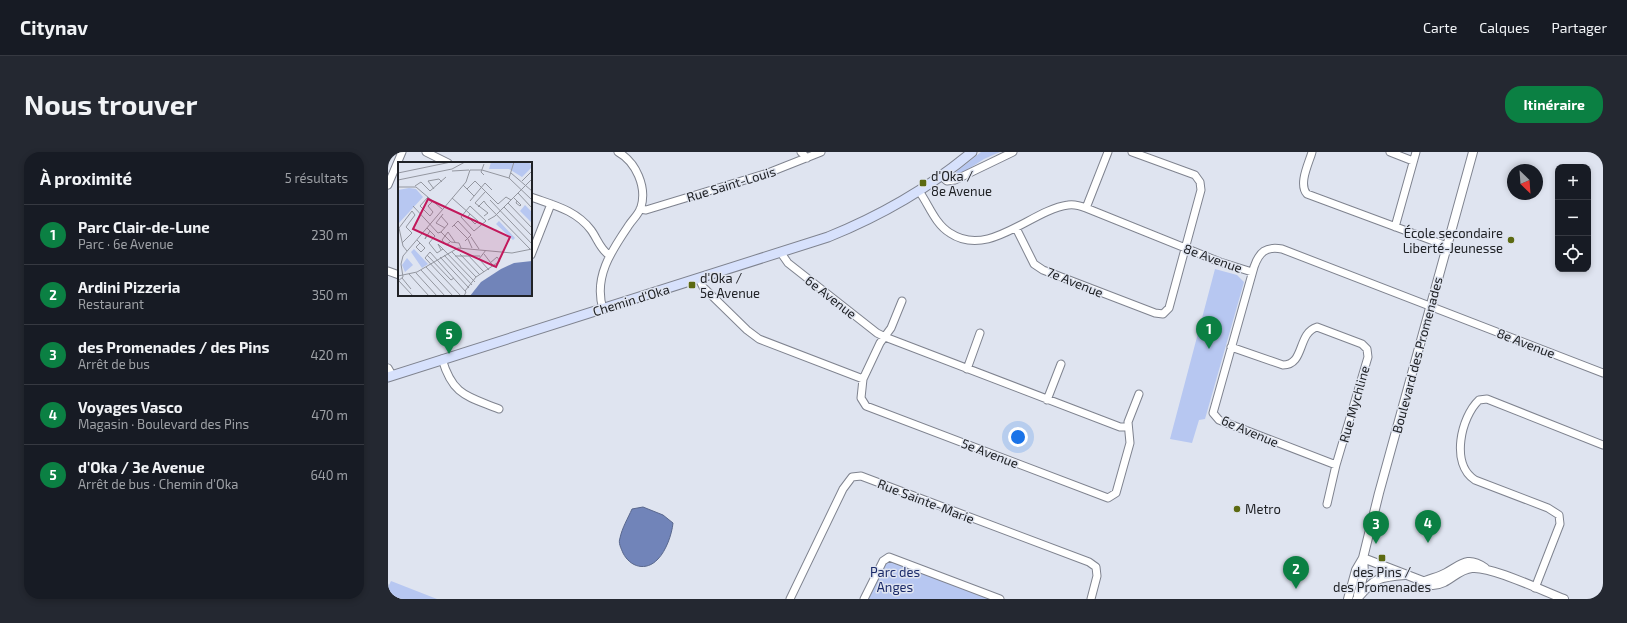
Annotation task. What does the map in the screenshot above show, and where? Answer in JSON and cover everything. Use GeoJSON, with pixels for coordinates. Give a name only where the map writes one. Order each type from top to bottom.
{"type":"FeatureCollection","features":[{"type":"Feature","properties":{"kind":"main road","name":"Chemin d'Oka"},"geometry":{"type":"LineString","coordinates":[[389,373],[442,360],[699,279],[781,253],[849,228],[919,191],[972,152]]}},
{"type":"Feature","properties":{"kind":"street"},"geometry":{"type":"LineString","coordinates":[[388,185],[402,152]]}},
{"type":"Feature","properties":{"kind":"street"},"geometry":{"type":"LineString","coordinates":[[426,152],[446,162]]}},
{"type":"Feature","properties":{"kind":"street"},"geometry":{"type":"LineString","coordinates":[[603,309],[600,295],[604,269],[609,255],[640,209],[642,196],[639,177],[632,163],[618,152]]}},
{"type":"Feature","properties":{"kind":"street"},"geometry":{"type":"LineString","coordinates":[[801,152],[807,158]]}},
{"type":"Feature","properties":{"kind":"street","name":"Rue Saint-Louis"},"geometry":{"type":"LineString","coordinates":[[640,209],[646,210],[768,173],[821,152]]}},
{"type":"Feature","properties":{"kind":"street"},"geometry":{"type":"LineString","coordinates":[[941,176],[947,181],[955,180],[1014,152]]}},
{"type":"Feature","properties":{"kind":"street"},"geometry":{"type":"LineString","coordinates":[[1086,208],[1108,152]]}},
{"type":"Feature","properties":{"kind":"street"},"geometry":{"type":"LineString","coordinates":[[1132,152],[1195,175],[1200,182],[1201,190],[1186,248]]}},
{"type":"Feature","properties":{"kind":"street"},"geometry":{"type":"LineString","coordinates":[[1312,152],[1303,184],[1304,190],[1307,194],[1447,246]]}},
{"type":"Feature","properties":{"kind":"street"},"geometry":{"type":"LineString","coordinates":[[1390,152],[1413,161]]}},
{"type":"Feature","properties":{"kind":"street"},"geometry":{"type":"LineString","coordinates":[[1395,227],[1416,152]]}},
{"type":"Feature","properties":{"kind":"street","name":"Boulevard des Promenades"},"geometry":{"type":"LineString","coordinates":[[1348,599],[1356,570],[1363,558],[1379,492],[1473,152]]}},
{"type":"Feature","properties":{"kind":"street","name":"8e Avenue"},"geometry":{"type":"LineString","coordinates":[[919,191],[939,223],[950,233],[969,240],[980,240],[999,235],[1056,208],[1069,204],[1086,208],[1186,248],[1252,272],[1259,254],[1266,249],[1273,247],[1282,249],[1603,373]]}},
{"type":"Feature","properties":{"kind":"street"},"geometry":{"type":"LineString","coordinates":[[532,197],[570,211],[582,220],[609,255]]}},
{"type":"Feature","properties":{"kind":"street"},"geometry":{"type":"LineString","coordinates":[[532,252],[551,204]]}},
{"type":"Feature","properties":{"kind":"street","name":"7e Avenue"},"geometry":{"type":"LineString","coordinates":[[1016,228],[1034,264],[1043,270],[1155,314],[1164,314],[1169,308],[1186,248]]}},
{"type":"Feature","properties":{"kind":"street","name":"6e Avenue"},"geometry":{"type":"LineString","coordinates":[[781,253],[788,263],[877,333],[1120,427],[1128,427]]}},
{"type":"Feature","properties":{"kind":"street"},"geometry":{"type":"LineString","coordinates":[[388,271],[398,275]]}},
{"type":"Feature","properties":{"kind":"street","name":"6e Avenue"},"geometry":{"type":"LineString","coordinates":[[1252,272],[1213,413],[1219,420],[1336,465]]}},
{"type":"Feature","properties":{"kind":"street"},"geometry":{"type":"LineString","coordinates":[[699,279],[709,292],[747,330],[759,339],[864,379],[880,343],[891,328],[902,301]]}},
{"type":"Feature","properties":{"kind":"street","name":"Rue Mychline"},"geometry":{"type":"LineString","coordinates":[[1231,347],[1283,365],[1289,365],[1295,361],[1308,332],[1317,327],[1362,344],[1367,349],[1368,357],[1336,465],[1327,504]]}},
{"type":"Feature","properties":{"kind":"street"},"geometry":{"type":"LineString","coordinates":[[967,369],[980,333]]}},
{"type":"Feature","properties":{"kind":"street"},"geometry":{"type":"LineString","coordinates":[[442,360],[451,382],[457,390],[466,396],[499,409]]}},
{"type":"Feature","properties":{"kind":"street"},"geometry":{"type":"LineString","coordinates":[[1048,400],[1060,364]]}},
{"type":"Feature","properties":{"kind":"street","name":"5e Avenue"},"geometry":{"type":"LineString","coordinates":[[864,379],[861,398],[866,406],[872,409],[1108,498],[1116,493],[1130,443],[1128,427]]}},
{"type":"Feature","properties":{"kind":"street"},"geometry":{"type":"LineString","coordinates":[[1128,427],[1130,416],[1139,394]]}},
{"type":"Feature","properties":{"kind":"street"},"geometry":{"type":"LineString","coordinates":[[1535,588],[1560,524],[1559,515],[1548,508],[1475,480],[1468,474],[1460,452],[1460,440],[1473,405],[1479,400],[1487,399],[1603,445]]}},
{"type":"Feature","properties":{"kind":"street","name":"Rue Sainte-Marie"},"geometry":{"type":"LineString","coordinates":[[790,599],[843,489],[852,477],[861,476],[1089,562],[1096,567],[1097,576],[1091,599]]}},
{"type":"Feature","properties":{"kind":"street"},"geometry":{"type":"LineString","coordinates":[[864,599],[884,561],[890,557],[1000,599]]}},
{"type":"Feature","properties":{"kind":"street"},"geometry":{"type":"LineString","coordinates":[[1363,558],[1425,581],[1468,562],[1476,562],[1486,568],[1564,599]]}},
{"type":"Feature","properties":{"kind":"street","name":"Boulevard des Promenades"},"geometry":{"type":"LineString","coordinates":[[1357,599],[1364,573],[1363,558]]}},
{"type":"Feature","properties":{"kind":"street"},"geometry":{"type":"LineString","coordinates":[[1357,599],[1376,579],[1386,576],[1409,575]]}},
{"type":"Feature","properties":{"kind":"green space"},"geometry":{"type":"Polygon","coordinates":[[[981,152],[1000,152],[984,159],[956,177],[956,172],[981,152]]]}},
{"type":"Feature","properties":{"kind":"green space"},"geometry":{"type":"Polygon","coordinates":[[[1215,269],[1237,275],[1244,282],[1205,419],[1199,420],[1192,443],[1170,439],[1215,269]]]}},
{"type":"Feature","properties":{"kind":"green space","name":"Parc des Anges"},"geometry":{"type":"Polygon","coordinates":[[[889,557],[1000,599],[864,599],[889,557]]]}},
{"type":"Feature","properties":{"kind":"green space"},"geometry":{"type":"Polygon","coordinates":[[[391,581],[437,599],[388,599],[388,587],[391,581]]]}},
{"type":"Feature","properties":{"kind":"shaded area"},"geometry":{"type":"Polygon","coordinates":[[[643,507],[663,515],[673,523],[664,552],[653,563],[643,567],[630,562],[626,558],[620,546],[619,540],[632,509],[643,507]]]}},
{"type":"Feature","properties":{"kind":"place","name":"d'Oka / 8e Avenue"},"geometry":{"type":"Point","coordinates":[923,183]}},
{"type":"Feature","properties":{"kind":"place","name":"École secondaire Liberté-Jeunesse"},"geometry":{"type":"Point","coordinates":[1511,240]}},
{"type":"Feature","properties":{"kind":"place","name":"d'Oka / 5e Avenue"},"geometry":{"type":"Point","coordinates":[692,285]}},
{"type":"Feature","properties":{"kind":"place","name":"Parc Clair-de-Lune"},"geometry":{"type":"Point","coordinates":[1209,349]}},
{"type":"Feature","properties":{"kind":"place","name":"d'Oka / 3e Avenue"},"geometry":{"type":"Point","coordinates":[449,354]}},
{"type":"Feature","properties":{"kind":"place","name":"Metro"},"geometry":{"type":"Point","coordinates":[1237,509]}},
{"type":"Feature","properties":{"kind":"place","name":"Voyages Vasco"},"geometry":{"type":"Point","coordinates":[1428,543]}},
{"type":"Feature","properties":{"kind":"place","name":"des Promenades / des Pins"},"geometry":{"type":"Point","coordinates":[1376,544]}},
{"type":"Feature","properties":{"kind":"place","name":"des Pins / des Promenades"},"geometry":{"type":"Point","coordinates":[1382,558]}},
{"type":"Feature","properties":{"kind":"place","name":"Ardini Pizzeria"},"geometry":{"type":"Point","coordinates":[1296,589]}}]}
